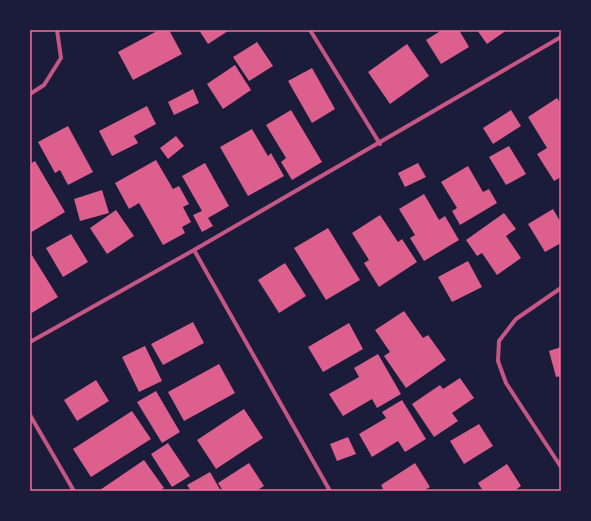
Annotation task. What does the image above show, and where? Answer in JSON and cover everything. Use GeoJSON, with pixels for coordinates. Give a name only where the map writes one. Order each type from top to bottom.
{"type":"FeatureCollection","features":[{"type":"Feature","properties":{"kind":"street"},"geometry":{"type":"LineString","coordinates":[[30,94],[44,85],[61,58],[56,30]]}},
{"type":"Feature","properties":{"kind":"street"},"geometry":{"type":"LineString","coordinates":[[310,30],[380,144]]}},
{"type":"Feature","properties":{"kind":"street"},"geometry":{"type":"LineString","coordinates":[[30,342],[380,144],[561,37]]}},
{"type":"Feature","properties":{"kind":"street"},"geometry":{"type":"LineString","coordinates":[[194,250],[330,491]]}},
{"type":"Feature","properties":{"kind":"street"},"geometry":{"type":"LineString","coordinates":[[561,288],[516,318],[499,341],[498,361],[506,383],[561,467]]}},
{"type":"Feature","properties":{"kind":"street"},"geometry":{"type":"LineString","coordinates":[[30,415],[74,491]]}},
{"type":"Feature","properties":{"kind":"building"},"geometry":{"type":"Polygon","coordinates":[[[159,30],[169,30],[182,54],[133,80],[118,52],[159,30]]]}},
{"type":"Feature","properties":{"kind":"building"},"geometry":{"type":"Polygon","coordinates":[[[199,30],[227,30],[228,31],[208,44],[199,30]]]}},
{"type":"Feature","properties":{"kind":"building"},"geometry":{"type":"Polygon","coordinates":[[[442,30],[459,30],[469,47],[441,64],[426,40],[442,30]]]}},
{"type":"Feature","properties":{"kind":"building"},"geometry":{"type":"Polygon","coordinates":[[[477,30],[507,30],[487,44],[477,30]]]}},
{"type":"Feature","properties":{"kind":"building"},"geometry":{"type":"Polygon","coordinates":[[[257,42],[273,66],[249,81],[233,57],[257,42]]]}},
{"type":"Feature","properties":{"kind":"building"},"geometry":{"type":"Polygon","coordinates":[[[407,44],[429,76],[390,104],[368,72],[407,44]]]}},
{"type":"Feature","properties":{"kind":"building"},"geometry":{"type":"Polygon","coordinates":[[[235,65],[251,90],[223,109],[207,84],[235,65]]]}},
{"type":"Feature","properties":{"kind":"building"},"geometry":{"type":"Polygon","coordinates":[[[312,68],[335,109],[312,123],[288,81],[312,68]]]}},
{"type":"Feature","properties":{"kind":"building"},"geometry":{"type":"Polygon","coordinates":[[[193,89],[199,103],[174,115],[168,102],[193,89]]]}},
{"type":"Feature","properties":{"kind":"building"},"geometry":{"type":"Polygon","coordinates":[[[557,98],[561,104],[561,177],[554,181],[537,154],[547,148],[528,117],[557,98]]]}},
{"type":"Feature","properties":{"kind":"building"},"geometry":{"type":"Polygon","coordinates":[[[147,106],[156,124],[134,136],[138,143],[112,156],[99,131],[147,106]]]}},
{"type":"Feature","properties":{"kind":"building"},"geometry":{"type":"Polygon","coordinates":[[[291,110],[322,162],[292,180],[281,162],[286,158],[266,125],[291,110]]]}},
{"type":"Feature","properties":{"kind":"building"},"geometry":{"type":"Polygon","coordinates":[[[511,110],[521,126],[493,144],[483,128],[511,110]]]}},
{"type":"Feature","properties":{"kind":"building"},"geometry":{"type":"Polygon","coordinates":[[[68,126],[93,172],[68,185],[60,170],[55,173],[38,142],[68,126]]]}},
{"type":"Feature","properties":{"kind":"building"},"geometry":{"type":"Polygon","coordinates":[[[252,129],[268,156],[271,153],[284,176],[248,196],[220,147],[252,129]]]}},
{"type":"Feature","properties":{"kind":"building"},"geometry":{"type":"Polygon","coordinates":[[[176,136],[184,146],[168,159],[160,148],[176,136]]]}},
{"type":"Feature","properties":{"kind":"building"},"geometry":{"type":"Polygon","coordinates":[[[509,146],[526,174],[506,185],[489,157],[509,146]]]}},
{"type":"Feature","properties":{"kind":"building"},"geometry":{"type":"Polygon","coordinates":[[[156,160],[173,189],[179,186],[189,204],[183,207],[191,222],[182,227],[185,233],[163,245],[139,203],[129,209],[115,183],[156,160]]]}},
{"type":"Feature","properties":{"kind":"building"},"geometry":{"type":"Polygon","coordinates":[[[35,161],[65,212],[30,233],[30,164],[35,161]]]}},
{"type":"Feature","properties":{"kind":"building"},"geometry":{"type":"Polygon","coordinates":[[[205,163],[229,206],[208,218],[213,226],[202,232],[193,215],[202,211],[182,176],[205,163]]]}},
{"type":"Feature","properties":{"kind":"building"},"geometry":{"type":"Polygon","coordinates":[[[418,163],[426,177],[405,187],[398,173],[418,163]]]}},
{"type":"Feature","properties":{"kind":"building"},"geometry":{"type":"Polygon","coordinates":[[[468,166],[483,192],[489,189],[497,203],[460,225],[452,211],[457,208],[441,182],[468,166]]]}},
{"type":"Feature","properties":{"kind":"building"},"geometry":{"type":"Polygon","coordinates":[[[102,190],[109,213],[80,221],[74,199],[102,190]]]}},
{"type":"Feature","properties":{"kind":"building"},"geometry":{"type":"Polygon","coordinates":[[[424,194],[439,220],[445,216],[459,240],[424,261],[410,238],[415,235],[399,209],[424,194]]]}},
{"type":"Feature","properties":{"kind":"building"},"geometry":{"type":"Polygon","coordinates":[[[553,209],[561,223],[561,243],[545,252],[528,224],[553,209]]]}},
{"type":"Feature","properties":{"kind":"building"},"geometry":{"type":"Polygon","coordinates":[[[116,210],[134,236],[107,254],[90,228],[116,210]]]}},
{"type":"Feature","properties":{"kind":"building"},"geometry":{"type":"Polygon","coordinates":[[[504,213],[516,229],[506,236],[521,258],[497,275],[482,253],[477,256],[466,240],[504,213]]]}},
{"type":"Feature","properties":{"kind":"building"},"geometry":{"type":"Polygon","coordinates":[[[380,215],[398,242],[402,239],[417,262],[379,287],[364,263],[369,260],[352,233],[380,215]]]}},
{"type":"Feature","properties":{"kind":"building"},"geometry":{"type":"Polygon","coordinates":[[[328,228],[360,280],[326,300],[294,248],[328,228]]]}},
{"type":"Feature","properties":{"kind":"building"},"geometry":{"type":"Polygon","coordinates":[[[71,234],[88,262],[63,277],[46,248],[71,234]]]}},
{"type":"Feature","properties":{"kind":"building"},"geometry":{"type":"Polygon","coordinates":[[[30,252],[58,297],[30,314],[30,252]]]}},
{"type":"Feature","properties":{"kind":"building"},"geometry":{"type":"Polygon","coordinates":[[[468,261],[482,287],[452,302],[438,277],[468,261]]]}},
{"type":"Feature","properties":{"kind":"building"},"geometry":{"type":"Polygon","coordinates":[[[285,263],[306,296],[279,313],[258,280],[285,263]]]}},
{"type":"Feature","properties":{"kind":"building"},"geometry":{"type":"Polygon","coordinates":[[[404,311],[423,338],[428,335],[446,360],[406,388],[384,356],[390,352],[375,330],[404,311]]]}},
{"type":"Feature","properties":{"kind":"building"},"geometry":{"type":"Polygon","coordinates":[[[193,322],[204,343],[163,365],[151,344],[193,322]]]}},
{"type":"Feature","properties":{"kind":"building"},"geometry":{"type":"Polygon","coordinates":[[[349,323],[363,349],[323,372],[308,347],[349,323]]]}},
{"type":"Feature","properties":{"kind":"building"},"geometry":{"type":"Polygon","coordinates":[[[145,346],[162,381],[139,392],[122,357],[145,346]]]}},
{"type":"Feature","properties":{"kind":"building"},"geometry":{"type":"Polygon","coordinates":[[[561,347],[561,376],[556,377],[549,351],[561,347]]]}},
{"type":"Feature","properties":{"kind":"building"},"geometry":{"type":"Polygon","coordinates":[[[378,354],[401,394],[377,408],[372,399],[343,416],[329,394],[359,377],[354,368],[378,354]]]}},
{"type":"Feature","properties":{"kind":"building"},"geometry":{"type":"Polygon","coordinates":[[[219,364],[235,393],[184,421],[168,392],[219,364]]]}},
{"type":"Feature","properties":{"kind":"building"},"geometry":{"type":"Polygon","coordinates":[[[460,378],[474,398],[452,413],[458,421],[434,437],[412,404],[440,385],[443,389],[460,378]]]}},
{"type":"Feature","properties":{"kind":"building"},"geometry":{"type":"Polygon","coordinates":[[[96,380],[109,401],[77,421],[64,400],[96,380]]]}},
{"type":"Feature","properties":{"kind":"building"},"geometry":{"type":"Polygon","coordinates":[[[156,391],[180,432],[162,443],[137,402],[156,391]]]}},
{"type":"Feature","properties":{"kind":"building"},"geometry":{"type":"Polygon","coordinates":[[[402,400],[426,439],[405,452],[398,441],[372,457],[359,434],[386,418],[382,412],[402,400]]]}},
{"type":"Feature","properties":{"kind":"building"},"geometry":{"type":"Polygon","coordinates":[[[244,409],[263,438],[216,469],[197,440],[244,409]]]}},
{"type":"Feature","properties":{"kind":"building"},"geometry":{"type":"Polygon","coordinates":[[[132,411],[151,439],[91,477],[73,449],[132,411]]]}},
{"type":"Feature","properties":{"kind":"building"},"geometry":{"type":"Polygon","coordinates":[[[479,424],[493,446],[464,464],[450,441],[479,424]]]}},
{"type":"Feature","properties":{"kind":"building"},"geometry":{"type":"Polygon","coordinates":[[[348,437],[356,454],[337,461],[330,444],[348,437]]]}},
{"type":"Feature","properties":{"kind":"building"},"geometry":{"type":"Polygon","coordinates":[[[168,443],[190,476],[172,487],[151,454],[168,443]]]}},
{"type":"Feature","properties":{"kind":"building"},"geometry":{"type":"Polygon","coordinates":[[[144,460],[164,488],[159,491],[100,490],[144,460]]]}},
{"type":"Feature","properties":{"kind":"building"},"geometry":{"type":"Polygon","coordinates":[[[249,463],[264,486],[256,491],[223,491],[218,483],[249,463]]]}},
{"type":"Feature","properties":{"kind":"building"},"geometry":{"type":"Polygon","coordinates":[[[415,463],[430,487],[423,491],[384,491],[381,485],[415,463]]]}},
{"type":"Feature","properties":{"kind":"building"},"geometry":{"type":"Polygon","coordinates":[[[507,464],[521,486],[514,491],[483,491],[478,483],[507,464]]]}},
{"type":"Feature","properties":{"kind":"building"},"geometry":{"type":"Polygon","coordinates":[[[210,472],[221,491],[191,491],[187,485],[210,472]]]}}]}
